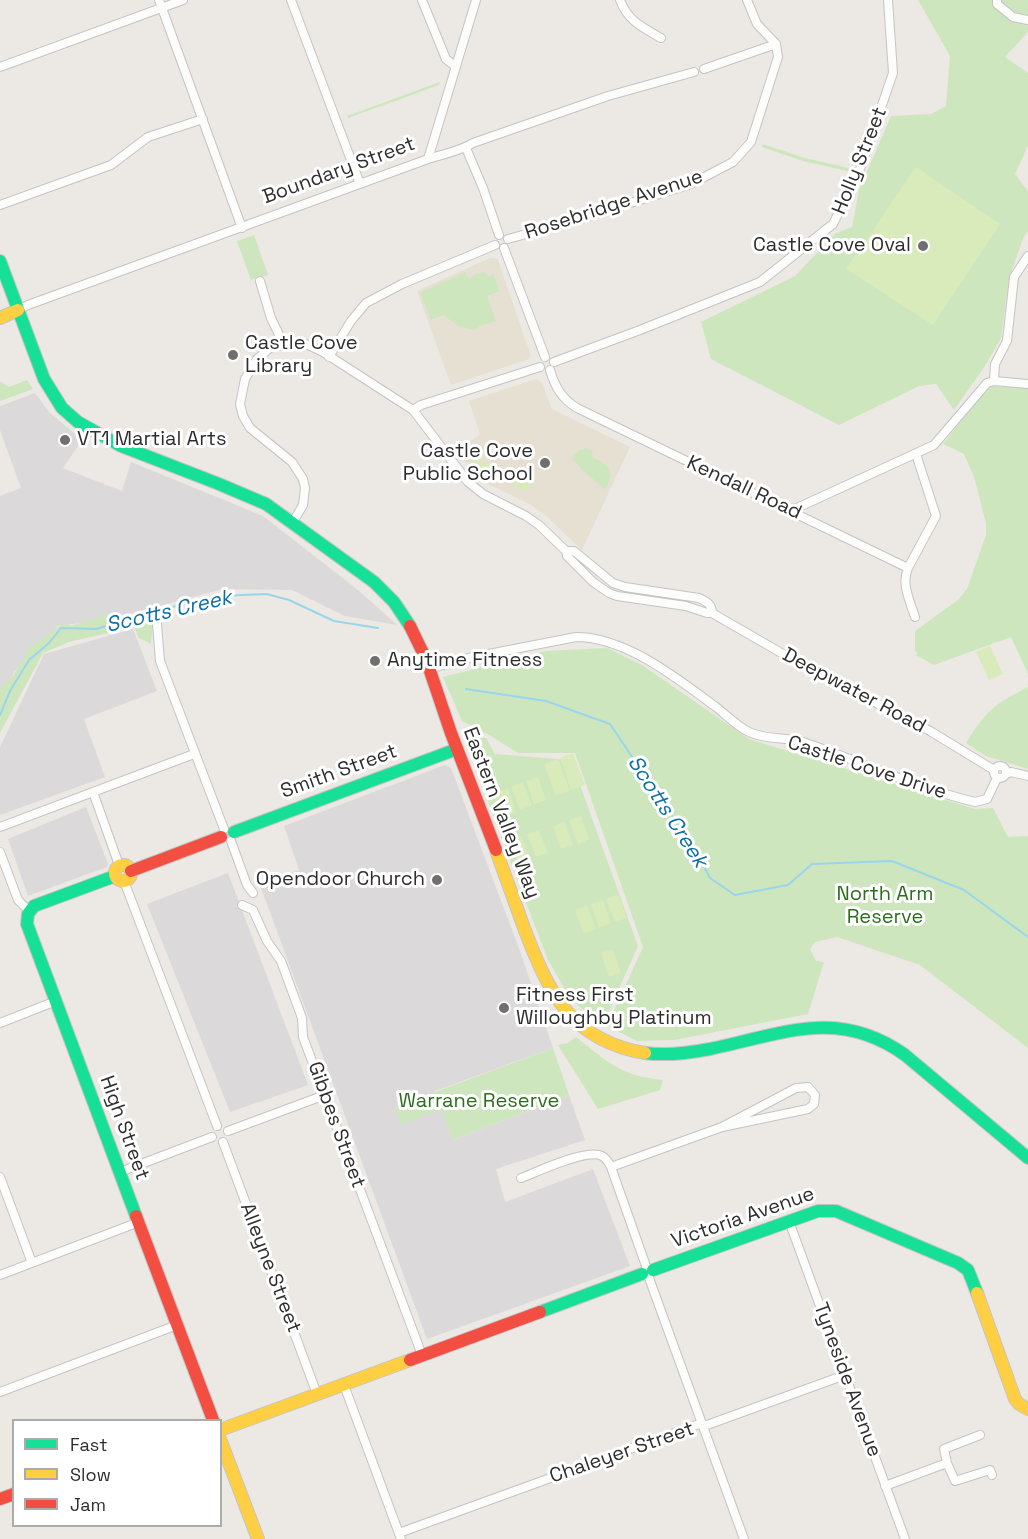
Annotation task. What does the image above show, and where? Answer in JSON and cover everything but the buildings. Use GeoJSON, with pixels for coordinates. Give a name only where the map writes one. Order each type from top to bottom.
{"type":"FeatureCollection","features":[{"type":"Feature","properties":{"kind":"street"},"geometry":{"type":"LineString","coordinates":[[0,67],[161,4],[183,0]]}},
{"type":"Feature","properties":{"kind":"street"},"geometry":{"type":"LineString","coordinates":[[291,0],[360,184]]}},
{"type":"Feature","properties":{"kind":"street"},"geometry":{"type":"LineString","coordinates":[[422,0],[446,59],[455,66]]}},
{"type":"Feature","properties":{"kind":"street"},"geometry":{"type":"LineString","coordinates":[[428,159],[476,0]]}},
{"type":"Feature","properties":{"kind":"street"},"geometry":{"type":"LineString","coordinates":[[620,0],[632,21],[661,38]]}},
{"type":"Feature","properties":{"kind":"street"},"geometry":{"type":"LineString","coordinates":[[704,69],[776,44],[757,24],[747,0]]}},
{"type":"Feature","properties":{"kind":"street","name":"Holly Street"},"geometry":{"type":"LineString","coordinates":[[552,366],[760,282],[833,224],[859,172],[893,73],[888,0]]}},
{"type":"Feature","properties":{"kind":"street"},"geometry":{"type":"LineString","coordinates":[[997,0],[997,4],[1013,17],[1028,20]]}},
{"type":"Feature","properties":{"kind":"street"},"geometry":{"type":"LineString","coordinates":[[161,4],[242,228]]}},
{"type":"Feature","properties":{"kind":"street","name":"Rosebridge Avenue"},"geometry":{"type":"LineString","coordinates":[[508,239],[691,184],[733,162],[751,142],[778,57],[776,44]]}},
{"type":"Feature","properties":{"kind":"street","name":"Boundary Street"},"geometry":{"type":"LineString","coordinates":[[0,318],[28,305],[428,159],[466,148],[473,143],[608,96],[694,72]]}},
{"type":"Feature","properties":{"kind":"street"},"geometry":{"type":"LineString","coordinates":[[0,205],[111,165],[148,138],[202,119]]}},
{"type":"Feature","properties":{"kind":"street"},"geometry":{"type":"LineString","coordinates":[[466,148],[499,235],[496,238],[545,357]]}},
{"type":"Feature","properties":{"kind":"street"},"geometry":{"type":"LineString","coordinates":[[329,357],[351,321],[366,303],[402,284],[508,244],[506,236],[499,235]]}},
{"type":"Feature","properties":{"kind":"street"},"geometry":{"type":"LineString","coordinates":[[994,381],[995,364],[1007,340],[1014,277],[1028,256]]}},
{"type":"Feature","properties":{"kind":"street","name":"Eastern Valley Way"},"geometry":{"type":"LineString","coordinates":[[0,261],[48,388],[74,420],[112,442],[244,493],[269,506],[381,588],[394,603],[419,643],[539,968],[561,1006],[588,1032],[625,1050],[656,1055],[696,1052],[812,1027],[840,1027],[863,1032],[896,1048],[1028,1158]]}},
{"type":"Feature","properties":{"kind":"street"},"geometry":{"type":"LineString","coordinates":[[260,281],[271,318],[283,343],[263,352],[251,366],[241,392],[240,404],[246,423],[291,462],[303,479],[305,488],[303,505],[293,522]]}},
{"type":"Feature","properties":{"kind":"street","name":"Deepwater Road"},"geometry":{"type":"LineString","coordinates":[[283,343],[306,344],[413,410],[468,482],[483,494],[539,525],[593,582],[609,593],[686,606],[707,614],[712,613],[790,658],[930,731],[999,774],[1011,772],[1028,776]]}},
{"type":"Feature","properties":{"kind":"street"},"geometry":{"type":"LineString","coordinates":[[413,410],[421,405],[540,367],[543,370],[552,366],[551,358],[545,357]]}},
{"type":"Feature","properties":{"kind":"street"},"geometry":{"type":"LineString","coordinates":[[540,367],[540,362],[545,357]]}},
{"type":"Feature","properties":{"kind":"street","name":"Kendall Road"},"geometry":{"type":"LineString","coordinates":[[552,366],[560,394],[577,408],[908,568]]}},
{"type":"Feature","properties":{"kind":"street"},"geometry":{"type":"LineString","coordinates":[[786,508],[797,508],[934,445],[981,387],[987,383],[994,381],[1028,384]]}},
{"type":"Feature","properties":{"kind":"street"},"geometry":{"type":"LineString","coordinates":[[915,616],[905,584],[905,575],[936,516],[916,454]]}},
{"type":"Feature","properties":{"kind":"street"},"geometry":{"type":"LineString","coordinates":[[157,624],[160,661],[194,754],[247,885],[253,893]]}},
{"type":"Feature","properties":{"kind":"street","name":"Castle Cove Drive"},"geometry":{"type":"LineString","coordinates":[[429,669],[468,658],[565,639],[592,637],[626,649],[675,677],[749,732],[777,739],[800,741],[901,779],[975,802],[987,799],[999,774]]}},
{"type":"Feature","properties":{"kind":"street","name":"Smith Street"},"geometry":{"type":"LineString","coordinates":[[29,911],[34,906],[457,749]]}},
{"type":"Feature","properties":{"kind":"street"},"geometry":{"type":"LineString","coordinates":[[0,827],[194,754]]}},
{"type":"Feature","properties":{"kind":"street"},"geometry":{"type":"LineString","coordinates":[[93,792],[217,1126]]}},
{"type":"Feature","properties":{"kind":"street","name":"High Street"},"geometry":{"type":"LineString","coordinates":[[0,852],[18,900],[29,911],[27,924],[212,1419]]}},
{"type":"Feature","properties":{"kind":"street","name":"Gibbes Street"},"geometry":{"type":"LineString","coordinates":[[242,904],[253,910],[267,941],[281,961],[302,1018],[303,1037],[422,1355]]}},
{"type":"Feature","properties":{"kind":"street"},"geometry":{"type":"LineString","coordinates":[[0,1023],[56,1001]]}},
{"type":"Feature","properties":{"kind":"street"},"geometry":{"type":"LineString","coordinates":[[611,1167],[722,1127],[796,1088],[808,1087],[815,1095],[814,1104],[808,1110],[722,1127]]}},
{"type":"Feature","properties":{"kind":"street"},"geometry":{"type":"LineString","coordinates":[[228,1131],[325,1095]]}},
{"type":"Feature","properties":{"kind":"street"},"geometry":{"type":"LineString","coordinates":[[217,1126],[225,1127],[228,1131]]}},
{"type":"Feature","properties":{"kind":"street"},"geometry":{"type":"LineString","coordinates":[[212,1137],[212,1132],[217,1126]]}},
{"type":"Feature","properties":{"kind":"street"},"geometry":{"type":"LineString","coordinates":[[212,1137],[215,1141],[223,1142],[228,1136],[228,1131]]}},
{"type":"Feature","properties":{"kind":"street"},"geometry":{"type":"LineString","coordinates":[[120,1172],[212,1137]]}},
{"type":"Feature","properties":{"kind":"street","name":"Alleyne Street"},"geometry":{"type":"LineString","coordinates":[[223,1142],[318,1394]]}},
{"type":"Feature","properties":{"kind":"street"},"geometry":{"type":"LineString","coordinates":[[521,1178],[584,1155],[603,1156],[611,1167],[742,1538]]}},
{"type":"Feature","properties":{"kind":"street"},"geometry":{"type":"LineString","coordinates":[[0,1177],[32,1263]]}},
{"type":"Feature","properties":{"kind":"street","name":"Victoria Avenue"},"geometry":{"type":"LineString","coordinates":[[222,1429],[647,1272],[822,1210],[836,1210],[963,1267],[973,1282],[1015,1400],[1028,1409]]}},
{"type":"Feature","properties":{"kind":"street","name":"Tyneside Avenue"},"geometry":{"type":"LineString","coordinates":[[789,1221],[905,1539]]}},
{"type":"Feature","properties":{"kind":"street"},"geometry":{"type":"LineString","coordinates":[[0,1275],[139,1222]]}},
{"type":"Feature","properties":{"kind":"street"},"geometry":{"type":"LineString","coordinates":[[0,1392],[177,1325]]}},
{"type":"Feature","properties":{"kind":"street","name":"Chaleyer Street"},"geometry":{"type":"LineString","coordinates":[[400,1536],[688,1428],[707,1425],[845,1376]]}},
{"type":"Feature","properties":{"kind":"street"},"geometry":{"type":"LineString","coordinates":[[344,1385],[400,1536]]}},
{"type":"Feature","properties":{"kind":"street"},"geometry":{"type":"LineString","coordinates":[[980,1435],[944,1449],[947,1463],[955,1481],[990,1470],[992,1475]]}},
{"type":"Feature","properties":{"kind":"street"},"geometry":{"type":"LineString","coordinates":[[222,1444],[258,1539]]}},
{"type":"Feature","properties":{"kind":"street"},"geometry":{"type":"LineString","coordinates":[[885,1486],[947,1463]]}},
{"type":"Feature","properties":{"kind":"shaded area","name":"Castle Cove Public School"},"geometry":{"type":"Polygon","coordinates":[[[490,258],[498,260],[531,356],[529,359],[451,385],[417,291],[490,258]]]}},
{"type":"Feature","properties":{"kind":"shaded area","name":"Castle Cove Public School"},"geometry":{"type":"Polygon","coordinates":[[[536,379],[542,383],[552,409],[630,447],[582,550],[531,505],[488,484],[457,452],[480,434],[469,401],[536,379]]]}},
{"type":"Feature","properties":{"kind":"shaded area"},"geometry":{"type":"Polygon","coordinates":[[[35,393],[49,412],[82,440],[63,468],[122,491],[131,462],[263,516],[358,590],[397,625],[345,616],[292,590],[223,589],[111,619],[58,626],[14,672],[0,703],[0,496],[21,488],[0,430],[0,406],[35,393]]]}},
{"type":"Feature","properties":{"kind":"shaded area"},"geometry":{"type":"Polygon","coordinates":[[[133,629],[157,691],[84,719],[105,777],[0,815],[0,747],[44,654],[133,629]]]}},
{"type":"Feature","properties":{"kind":"shaded area"},"geometry":{"type":"Polygon","coordinates":[[[445,765],[451,768],[520,951],[553,1048],[435,1091],[453,1140],[569,1095],[585,1140],[496,1169],[505,1202],[593,1169],[630,1266],[427,1339],[260,885],[299,870],[284,826],[445,765]]]}},
{"type":"Feature","properties":{"kind":"shaded area"},"geometry":{"type":"Polygon","coordinates":[[[86,807],[108,864],[107,867],[28,896],[8,839],[86,807]]]}},
{"type":"Feature","properties":{"kind":"shaded area"},"geometry":{"type":"Polygon","coordinates":[[[228,873],[308,1085],[230,1112],[147,904],[228,873]]]}},
{"type":"Feature","properties":{"kind":"green space"},"geometry":{"type":"Polygon","coordinates":[[[918,0],[1028,0],[1028,32],[1005,57],[1028,73],[1028,146],[1015,174],[1028,191],[1028,232],[1024,236],[1009,278],[1001,338],[985,366],[954,410],[936,384],[919,386],[839,425],[711,359],[701,322],[795,276],[836,233],[852,227],[859,190],[891,116],[931,114],[946,106],[950,56],[918,0]]]}},
{"type":"Feature","properties":{"kind":"green space"},"geometry":{"type":"Polygon","coordinates":[[[440,82],[439,85],[348,118],[347,116],[440,82]]]}},
{"type":"Feature","properties":{"kind":"green space"},"geometry":{"type":"Polygon","coordinates":[[[763,144],[805,158],[853,169],[851,172],[803,161],[762,147],[763,144]]]}},
{"type":"Feature","properties":{"kind":"green space","name":"Castle Cove Oval"},"geometry":{"type":"Polygon","coordinates":[[[916,167],[1000,224],[933,325],[846,269],[916,167]]]}},
{"type":"Feature","properties":{"kind":"green space"},"geometry":{"type":"Polygon","coordinates":[[[254,235],[268,275],[251,280],[237,241],[254,235]]]}},
{"type":"Feature","properties":{"kind":"green space"},"geometry":{"type":"Polygon","coordinates":[[[465,272],[469,279],[475,274],[484,272],[489,277],[493,273],[500,291],[487,296],[496,321],[475,330],[460,327],[443,315],[431,320],[420,293],[465,272]]]}},
{"type":"Feature","properties":{"kind":"green space"},"geometry":{"type":"Polygon","coordinates":[[[27,380],[33,389],[0,401],[0,381],[9,387],[27,380]]]}},
{"type":"Feature","properties":{"kind":"green space"},"geometry":{"type":"Polygon","coordinates":[[[990,386],[1028,388],[1028,674],[1011,637],[934,665],[916,655],[918,653],[915,651],[915,631],[958,600],[967,589],[986,535],[986,523],[974,477],[964,454],[943,444],[990,386]]]}},
{"type":"Feature","properties":{"kind":"green space"},"geometry":{"type":"Polygon","coordinates":[[[586,448],[592,451],[593,458],[607,466],[609,470],[610,479],[605,489],[583,471],[572,458],[579,450],[586,448]]]}},
{"type":"Feature","properties":{"kind":"green space"},"geometry":{"type":"Polygon","coordinates":[[[475,458],[504,471],[500,479],[471,466],[475,458]]]}},
{"type":"Feature","properties":{"kind":"green space"},"geometry":{"type":"Polygon","coordinates":[[[508,465],[534,478],[527,492],[502,479],[508,465]]]}},
{"type":"Feature","properties":{"kind":"green space"},"geometry":{"type":"Polygon","coordinates":[[[150,610],[153,621],[151,644],[139,638],[134,627],[69,642],[43,653],[0,733],[0,688],[13,676],[29,648],[64,623],[71,626],[110,613],[119,620],[150,610]]]}},
{"type":"Feature","properties":{"kind":"green space"},"geometry":{"type":"Polygon","coordinates":[[[990,646],[1003,674],[989,680],[976,652],[990,646]]]}},
{"type":"Feature","properties":{"kind":"green space","name":"North Arm Reserve"},"geometry":{"type":"Polygon","coordinates":[[[607,648],[642,665],[749,739],[975,809],[993,808],[1008,837],[1028,836],[1028,1048],[920,965],[837,937],[815,942],[810,949],[816,961],[824,962],[808,1014],[674,1040],[637,1041],[607,1026],[643,947],[575,753],[518,753],[462,721],[443,677],[546,651],[607,648]]]}},
{"type":"Feature","properties":{"kind":"green space"},"geometry":{"type":"Polygon","coordinates":[[[1028,687],[1028,769],[986,756],[966,743],[992,709],[1028,687]]]}},
{"type":"Feature","properties":{"kind":"green space"},"geometry":{"type":"Polygon","coordinates":[[[467,737],[486,738],[495,754],[571,760],[638,946],[602,1027],[570,998],[548,960],[485,792],[483,769],[467,737]]]}},
{"type":"Feature","properties":{"kind":"green space"},"geometry":{"type":"Polygon","coordinates":[[[573,753],[585,785],[571,790],[560,758],[573,753]]]}},
{"type":"Feature","properties":{"kind":"green space"},"geometry":{"type":"Polygon","coordinates":[[[558,759],[570,791],[556,796],[544,764],[558,759]]]}},
{"type":"Feature","properties":{"kind":"green space"},"geometry":{"type":"Polygon","coordinates":[[[538,777],[546,800],[534,804],[526,781],[538,777]]]}},
{"type":"Feature","properties":{"kind":"green space"},"geometry":{"type":"Polygon","coordinates":[[[523,782],[532,805],[520,810],[511,787],[523,782]]]}},
{"type":"Feature","properties":{"kind":"green space"},"geometry":{"type":"Polygon","coordinates":[[[508,788],[516,812],[505,816],[496,793],[508,788]]]}},
{"type":"Feature","properties":{"kind":"green space"},"geometry":{"type":"Polygon","coordinates":[[[581,816],[590,839],[578,844],[569,820],[581,816]]]}},
{"type":"Feature","properties":{"kind":"green space"},"geometry":{"type":"Polygon","coordinates":[[[564,822],[573,845],[561,849],[553,826],[564,822]]]}},
{"type":"Feature","properties":{"kind":"green space"},"geometry":{"type":"Polygon","coordinates":[[[539,830],[548,853],[536,857],[527,834],[539,830]]]}},
{"type":"Feature","properties":{"kind":"green space"},"geometry":{"type":"Polygon","coordinates":[[[522,836],[530,859],[519,863],[510,840],[522,836]]]}},
{"type":"Feature","properties":{"kind":"green space"},"geometry":{"type":"Polygon","coordinates":[[[618,894],[627,918],[615,922],[606,899],[618,894]]]}},
{"type":"Feature","properties":{"kind":"green space"},"geometry":{"type":"Polygon","coordinates":[[[603,900],[611,923],[599,928],[591,904],[603,900]]]}},
{"type":"Feature","properties":{"kind":"green space"},"geometry":{"type":"Polygon","coordinates":[[[587,906],[596,929],[584,934],[575,910],[587,906]]]}},
{"type":"Feature","properties":{"kind":"green space"},"geometry":{"type":"Polygon","coordinates":[[[612,949],[621,972],[609,977],[601,953],[612,949]]]}},
{"type":"Feature","properties":{"kind":"green space"},"geometry":{"type":"Polygon","coordinates":[[[576,1037],[606,1061],[625,1071],[663,1080],[660,1090],[598,1109],[558,1045],[568,1043],[576,1037]]]}},
{"type":"Feature","properties":{"kind":"green space","name":"Warrane Reserve"},"geometry":{"type":"Polygon","coordinates":[[[553,1048],[569,1095],[453,1140],[441,1109],[401,1125],[395,1107],[553,1048]]]}},
{"type":"Feature","properties":{"kind":"waterway","name":"Scotts Creek"},"geometry":{"type":"LineString","coordinates":[[0,715],[10,691],[29,660],[49,643],[61,628],[96,629],[218,596],[267,594],[289,600],[334,621],[378,628]]}},
{"type":"Feature","properties":{"kind":"waterway","name":"Scotts Creek"},"geometry":{"type":"LineString","coordinates":[[466,689],[546,701],[610,724],[698,855],[710,878],[735,895],[788,885],[812,864],[892,861],[964,890],[1028,937]]}},
{"type":"Feature","properties":{"kind":"traffic: fast"},"geometry":{"type":"LineString","coordinates":[[0,261],[44,379],[62,408],[78,422],[121,446],[266,504],[374,582],[394,602],[410,626]]}},
{"type":"Feature","properties":{"kind":"traffic: fast"},"geometry":{"type":"LineString","coordinates":[[234,832],[457,749]]}},
{"type":"Feature","properties":{"kind":"traffic: fast"},"geometry":{"type":"LineString","coordinates":[[115,876],[34,906],[28,914],[27,924],[136,1216]]}},
{"type":"Feature","properties":{"kind":"traffic: fast"},"geometry":{"type":"LineString","coordinates":[[645,1053],[694,1052],[809,1028],[833,1028],[856,1032],[880,1040],[905,1055],[1028,1158]]}},
{"type":"Feature","properties":{"kind":"traffic: fast"},"geometry":{"type":"LineString","coordinates":[[653,1270],[818,1211],[836,1211],[958,1263],[968,1270],[977,1293]]}},
{"type":"Feature","properties":{"kind":"traffic: fast"},"geometry":{"type":"LineString","coordinates":[[540,1312],[642,1274]]}},
{"type":"Feature","properties":{"kind":"traffic: slow"},"geometry":{"type":"LineString","coordinates":[[0,318],[18,310]]}},
{"type":"Feature","properties":{"kind":"traffic: slow"},"geometry":{"type":"LineString","coordinates":[[496,850],[533,952],[554,993],[566,1010],[598,1038],[620,1047],[645,1053]]}},
{"type":"Feature","properties":{"kind":"traffic: slow"},"geometry":{"type":"LineString","coordinates":[[123,865],[129,867],[131,873],[129,879],[123,881],[117,879],[115,873],[117,867],[123,865]]}},
{"type":"Feature","properties":{"kind":"traffic: slow"},"geometry":{"type":"LineString","coordinates":[[977,1293],[1015,1399],[1028,1409]]}},
{"type":"Feature","properties":{"kind":"traffic: slow"},"geometry":{"type":"LineString","coordinates":[[222,1429],[410,1360]]}},
{"type":"Feature","properties":{"kind":"traffic: slow"},"geometry":{"type":"LineString","coordinates":[[222,1444],[258,1539]]}},
{"type":"Feature","properties":{"kind":"traffic: jam"},"geometry":{"type":"LineString","coordinates":[[410,626],[426,659],[451,733],[496,850]]}},
{"type":"Feature","properties":{"kind":"traffic: jam"},"geometry":{"type":"LineString","coordinates":[[131,871],[221,837]]}},
{"type":"Feature","properties":{"kind":"traffic: jam"},"geometry":{"type":"LineString","coordinates":[[136,1216],[213,1419]]}},
{"type":"Feature","properties":{"kind":"traffic: jam"},"geometry":{"type":"LineString","coordinates":[[410,1360],[540,1312]]}},
{"type":"Feature","properties":{"kind":"traffic: jam"},"geometry":{"type":"LineString","coordinates":[[0,1499],[12,1495]]}},
{"type":"Feature","properties":{"kind":"place","name":"Castle Cove Oval"},"geometry":{"type":"Point","coordinates":[923,246]}},
{"type":"Feature","properties":{"kind":"place","name":"Castle Cove Library"},"geometry":{"type":"Point","coordinates":[233,355]}},
{"type":"Feature","properties":{"kind":"place","name":"VT1 Martial Arts"},"geometry":{"type":"Point","coordinates":[65,440]}},
{"type":"Feature","properties":{"kind":"place","name":"Castle Cove Public School"},"geometry":{"type":"Point","coordinates":[545,463]}},
{"type":"Feature","properties":{"kind":"place","name":"Anytime Fitness"},"geometry":{"type":"Point","coordinates":[375,661]}},
{"type":"Feature","properties":{"kind":"place","name":"Opendoor Church"},"geometry":{"type":"Point","coordinates":[437,880]}},
{"type":"Feature","properties":{"kind":"place","name":"Fitness First Willoughby Platinum"},"geometry":{"type":"Point","coordinates":[504,1008]}}]}
